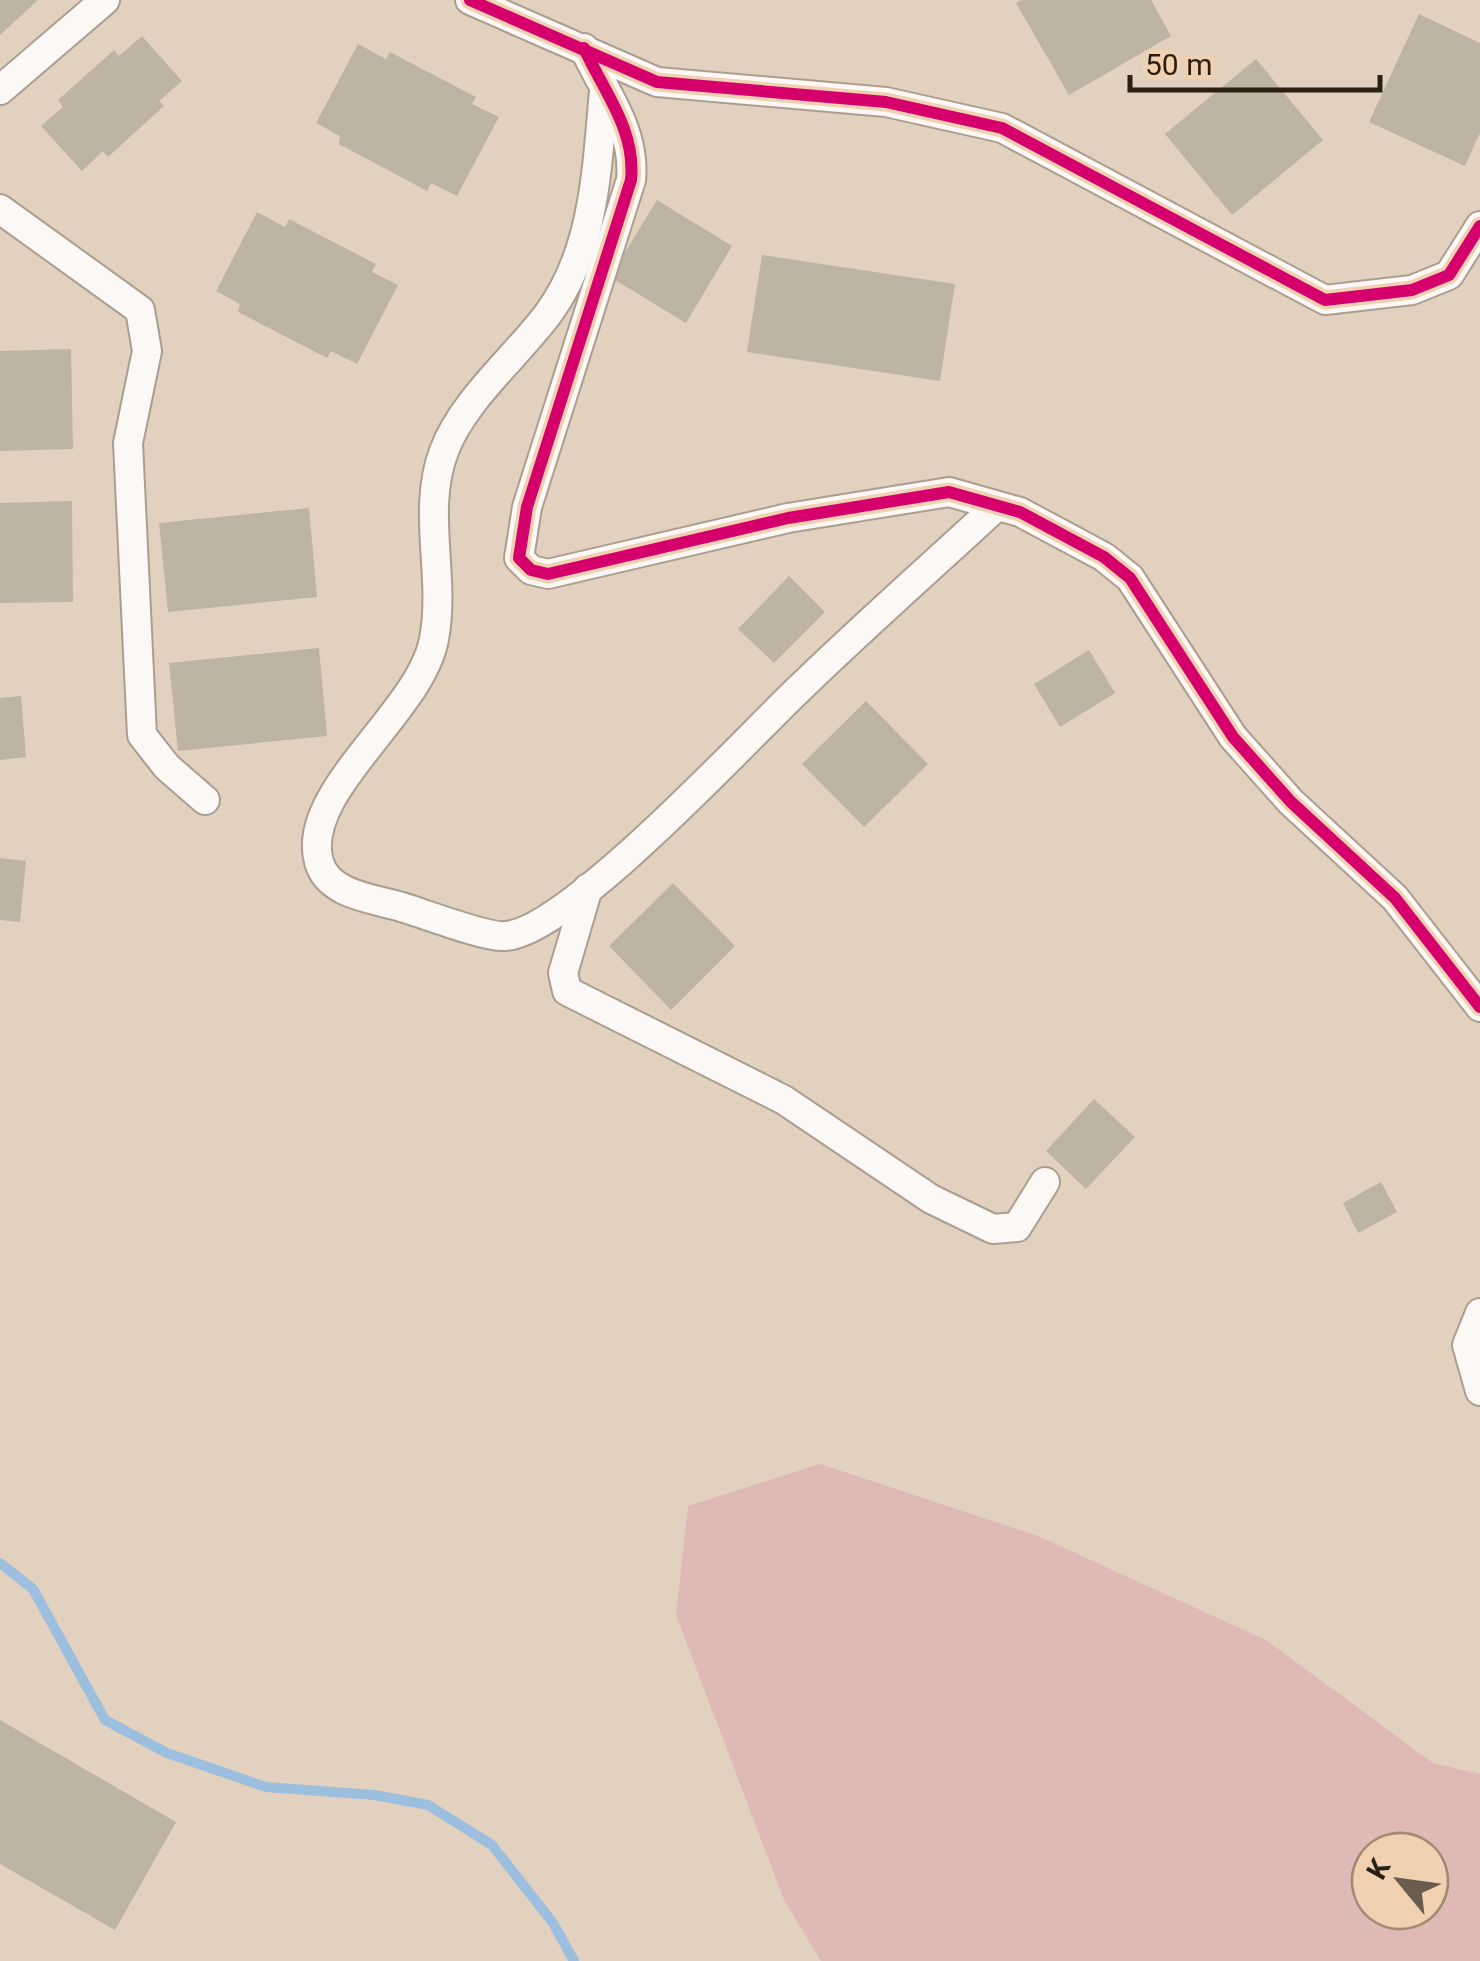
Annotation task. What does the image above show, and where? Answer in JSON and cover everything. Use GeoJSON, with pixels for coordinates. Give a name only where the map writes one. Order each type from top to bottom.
{"type":"FeatureCollection","features":[{"type":"Feature","properties":{"kind":"street"},"geometry":{"type":"LineString","coordinates":[[0,90],[105,0]]}},
{"type":"Feature","properties":{"kind":"street"},"geometry":{"type":"LineString","coordinates":[[470,0],[657,82],[886,102],[1002,128],[1325,300],[1412,290],[1449,275],[1480,226]]}},
{"type":"Feature","properties":{"kind":"street"},"geometry":{"type":"LineString","coordinates":[[584,48],[624,124],[634,152],[631,180],[526,507],[519,558],[530,570],[548,574],[788,518],[948,492],[1058,531],[1130,578],[1233,737],[1291,802],[1394,898],[1480,1007]]}},
{"type":"Feature","properties":{"kind":"street"},"geometry":{"type":"LineString","coordinates":[[604,91],[589,212],[568,284],[466,414],[446,444],[435,476],[435,638],[423,677],[351,770],[318,824],[319,864],[337,888],[506,936],[550,918],[627,857],[802,686],[996,506]]}},
{"type":"Feature","properties":{"kind":"street"},"geometry":{"type":"LineString","coordinates":[[0,209],[140,310],[147,351],[128,443],[142,735],[167,767],[205,800]]}},
{"type":"Feature","properties":{"kind":"street"},"geometry":{"type":"LineString","coordinates":[[588,888],[563,974],[567,990],[784,1100],[930,1199],[994,1229],[1017,1227],[1045,1182]]}},
{"type":"Feature","properties":{"kind":"street"},"geometry":{"type":"LineString","coordinates":[[1480,1312],[1467,1344],[1480,1391]]}},
{"type":"Feature","properties":{"kind":"shaded area"},"geometry":{"type":"Polygon","coordinates":[[[820,1464],[1038,1536],[1266,1640],[1433,1763],[1480,1774],[1480,1961],[821,1961],[784,1900],[676,1615],[688,1506],[820,1464]]]}},
{"type":"Feature","properties":{"kind":"building"},"geometry":{"type":"Polygon","coordinates":[[[0,0],[38,0],[0,35],[0,0]]]}},
{"type":"Feature","properties":{"kind":"building"},"geometry":{"type":"Polygon","coordinates":[[[1151,0],[1171,36],[1069,95],[1016,3],[1151,0]]]}},
{"type":"Feature","properties":{"kind":"building"},"geometry":{"type":"Polygon","coordinates":[[[1419,14],[1480,43],[1480,133],[1465,166],[1369,122],[1419,14]]]}},
{"type":"Feature","properties":{"kind":"building"},"geometry":{"type":"Polygon","coordinates":[[[142,36],[182,81],[159,101],[164,106],[108,157],[103,151],[82,171],[41,126],[63,107],[58,100],[114,50],[119,56],[142,36]]]}},
{"type":"Feature","properties":{"kind":"building"},"geometry":{"type":"Polygon","coordinates":[[[358,44],[386,59],[390,52],[476,97],[472,104],[499,117],[457,196],[431,183],[427,191],[339,144],[340,136],[316,123],[358,44]]]}},
{"type":"Feature","properties":{"kind":"building"},"geometry":{"type":"Polygon","coordinates":[[[1256,59],[1323,140],[1232,215],[1165,134],[1256,59]]]}},
{"type":"Feature","properties":{"kind":"building"},"geometry":{"type":"Polygon","coordinates":[[[657,200],[732,246],[686,323],[610,277],[657,200]]]}},
{"type":"Feature","properties":{"kind":"building"},"geometry":{"type":"Polygon","coordinates":[[[257,212],[285,227],[289,219],[376,264],[372,272],[398,285],[357,364],[331,351],[327,358],[238,312],[240,304],[216,291],[257,212]]]}},
{"type":"Feature","properties":{"kind":"building"},"geometry":{"type":"Polygon","coordinates":[[[762,255],[955,284],[940,381],[747,352],[762,255]]]}},
{"type":"Feature","properties":{"kind":"building"},"geometry":{"type":"Polygon","coordinates":[[[71,349],[73,449],[0,451],[0,351],[71,349]]]}},
{"type":"Feature","properties":{"kind":"building"},"geometry":{"type":"Polygon","coordinates":[[[72,501],[73,602],[0,603],[0,503],[72,501]]]}},
{"type":"Feature","properties":{"kind":"building"},"geometry":{"type":"Polygon","coordinates":[[[309,508],[317,597],[168,612],[159,523],[309,508]]]}},
{"type":"Feature","properties":{"kind":"building"},"geometry":{"type":"Polygon","coordinates":[[[789,576],[825,612],[774,663],[738,629],[789,576]]]}},
{"type":"Feature","properties":{"kind":"building"},"geometry":{"type":"Polygon","coordinates":[[[319,648],[327,736],[178,751],[169,663],[319,648]]]}},
{"type":"Feature","properties":{"kind":"building"},"geometry":{"type":"Polygon","coordinates":[[[1089,650],[1115,693],[1060,727],[1034,684],[1089,650]]]}},
{"type":"Feature","properties":{"kind":"building"},"geometry":{"type":"Polygon","coordinates":[[[21,696],[26,757],[0,760],[0,698],[21,696]]]}},
{"type":"Feature","properties":{"kind":"building"},"geometry":{"type":"Polygon","coordinates":[[[866,701],[928,764],[864,827],[802,764],[866,701]]]}},
{"type":"Feature","properties":{"kind":"building"},"geometry":{"type":"Polygon","coordinates":[[[0,858],[26,861],[20,922],[0,920],[0,858]]]}},
{"type":"Feature","properties":{"kind":"building"},"geometry":{"type":"Polygon","coordinates":[[[673,883],[735,946],[671,1010],[609,946],[673,883]]]}},
{"type":"Feature","properties":{"kind":"building"},"geometry":{"type":"Polygon","coordinates":[[[1094,1099],[1135,1137],[1086,1189],[1046,1151],[1094,1099]]]}},
{"type":"Feature","properties":{"kind":"building"},"geometry":{"type":"Polygon","coordinates":[[[1381,1182],[1397,1212],[1358,1233],[1343,1203],[1381,1182]]]}},
{"type":"Feature","properties":{"kind":"building"},"geometry":{"type":"Polygon","coordinates":[[[0,1720],[176,1822],[115,1930],[0,1864],[0,1720]]]}},
{"type":"Feature","properties":{"kind":"waterway"},"geometry":{"type":"LineString","coordinates":[[0,1563],[33,1589],[105,1720],[167,1753],[266,1787],[374,1795],[428,1805],[492,1845],[553,1923],[574,1961]]}},
{"type":"Feature","properties":{"kind":"cycle path"},"geometry":{"type":"LineString","coordinates":[[470,0],[657,82],[886,102],[1002,128],[1325,300],[1412,290],[1449,275],[1480,226]]}},
{"type":"Feature","properties":{"kind":"cycle path"},"geometry":{"type":"LineString","coordinates":[[584,48],[624,128],[631,180],[527,507],[519,558],[531,570],[548,574],[788,518],[949,492],[1020,512],[1104,557],[1130,578],[1233,737],[1291,802],[1395,898],[1480,1007]]}}]}
